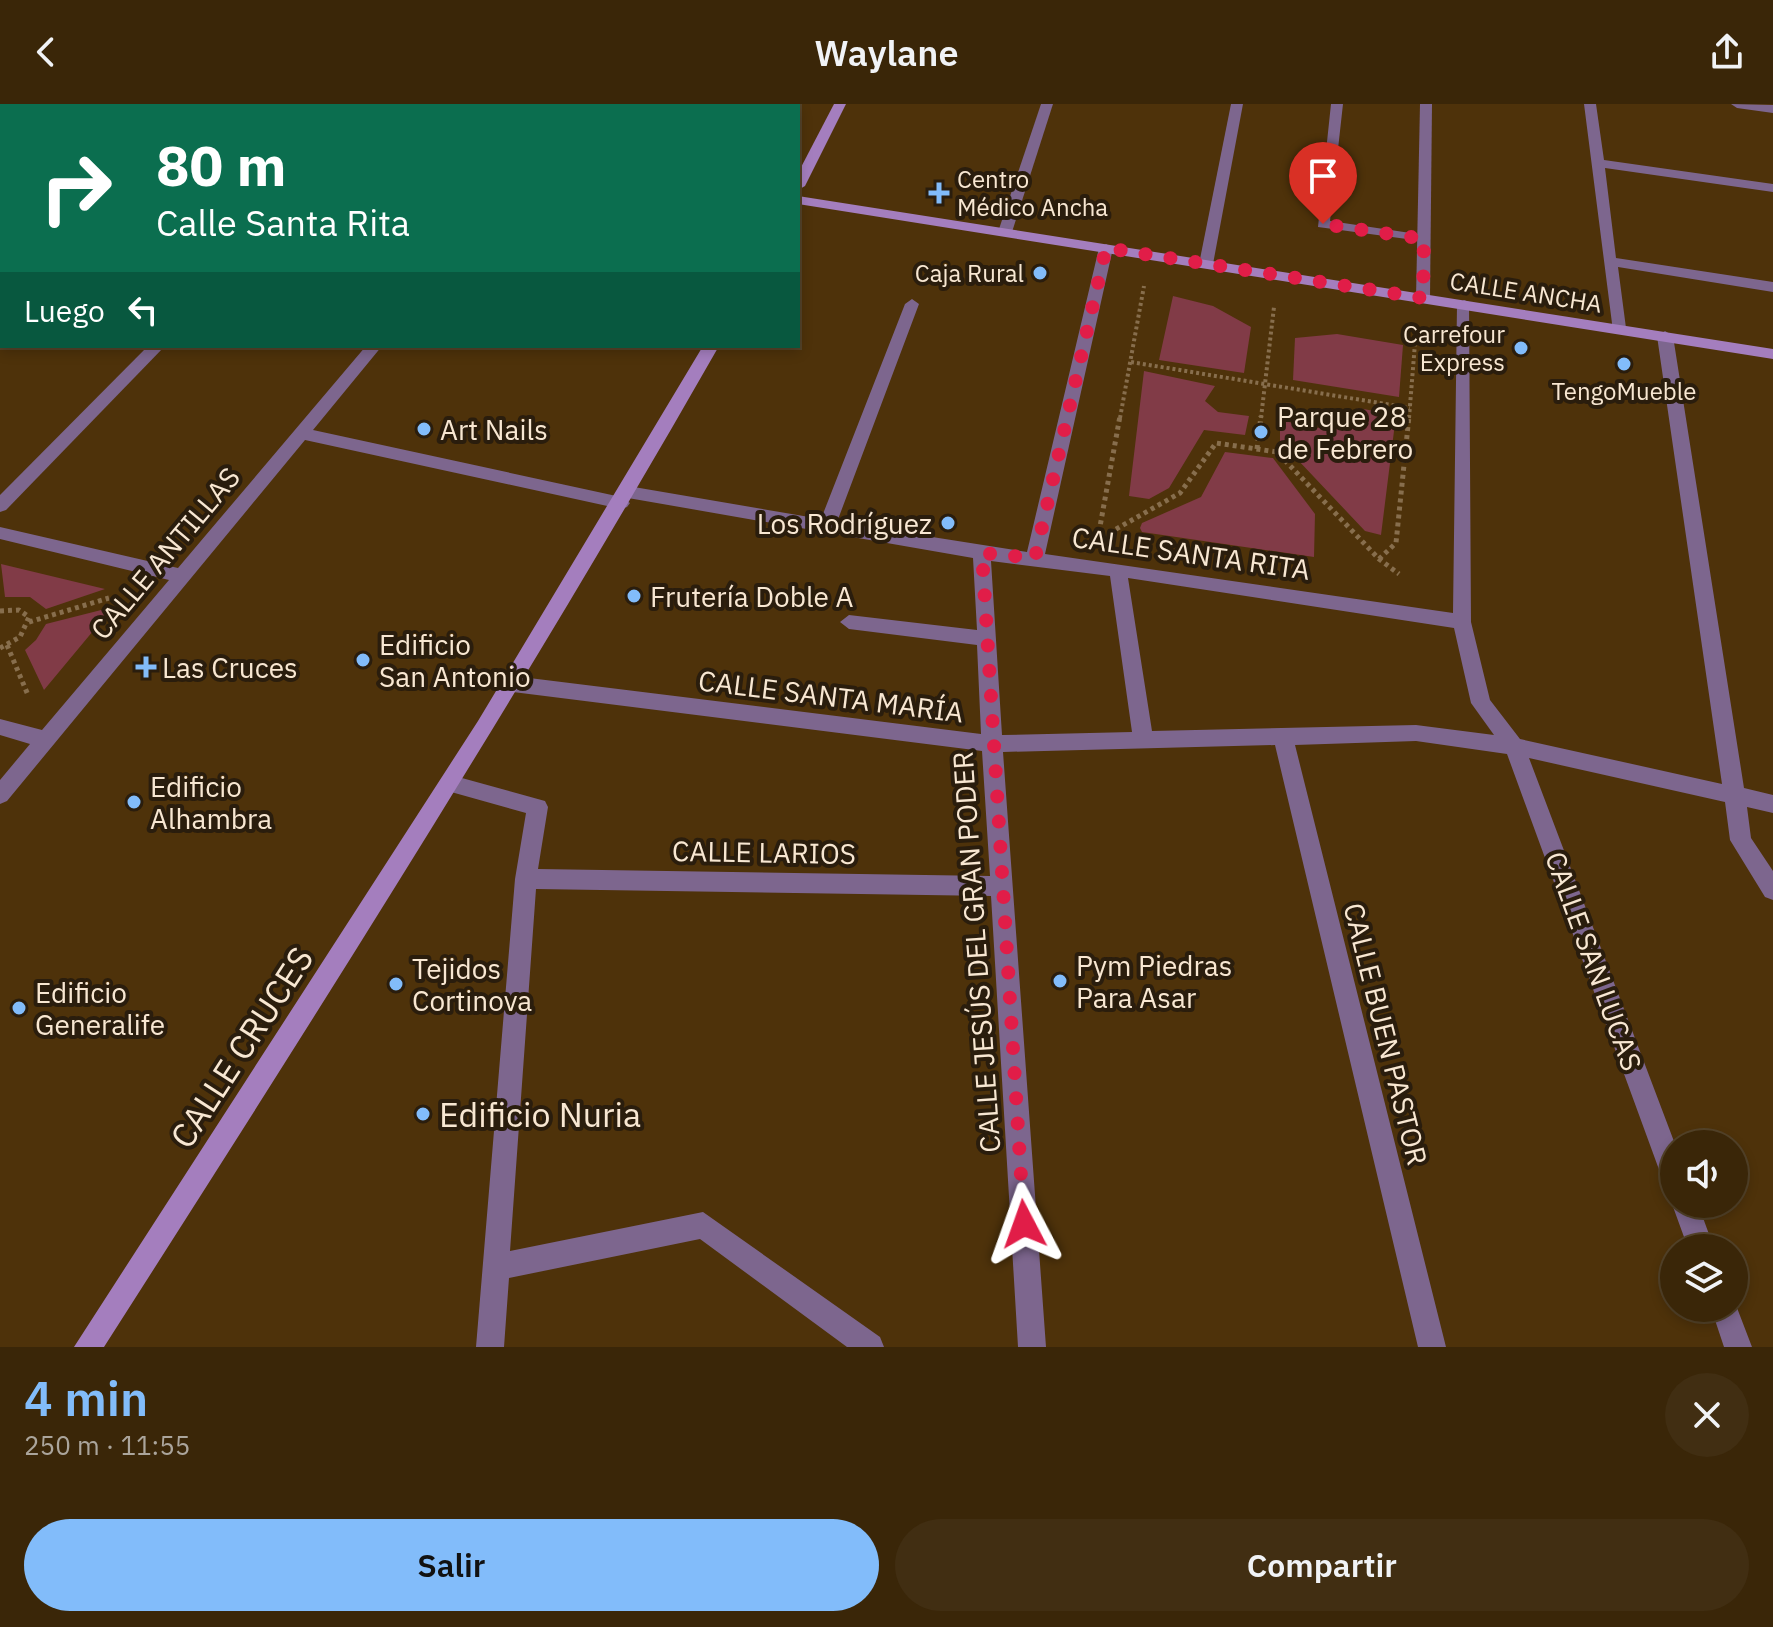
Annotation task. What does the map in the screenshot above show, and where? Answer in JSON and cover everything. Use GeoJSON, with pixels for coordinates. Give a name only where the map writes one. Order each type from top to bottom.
{"type":"FeatureCollection","features":[{"type":"Feature","properties":{"kind":"main road"},"geometry":{"type":"LineString","coordinates":[[800,182],[840,104]]}},
{"type":"Feature","properties":{"kind":"main road","name":"CALLE ANCHA"},"geometry":{"type":"LineString","coordinates":[[800,200],[1773,354]]}},
{"type":"Feature","properties":{"kind":"main road","name":"CALLE CRUCES"},"geometry":{"type":"LineString","coordinates":[[88,1347],[451,784],[624,498],[710,348]]}},
{"type":"Feature","properties":{"kind":"street"},"geometry":{"type":"LineString","coordinates":[[1005,232],[1047,104]]}},
{"type":"Feature","properties":{"kind":"street"},"geometry":{"type":"LineString","coordinates":[[1206,264],[1237,104]]}},
{"type":"Feature","properties":{"kind":"street"},"geometry":{"type":"LineString","coordinates":[[1337,104],[1323,224],[1424,239]]}},
{"type":"Feature","properties":{"kind":"street"},"geometry":{"type":"LineString","coordinates":[[1423,298],[1426,104]]}},
{"type":"Feature","properties":{"kind":"street"},"geometry":{"type":"LineString","coordinates":[[1590,104],[1618,328]]}},
{"type":"Feature","properties":{"kind":"street"},"geometry":{"type":"LineString","coordinates":[[1737,104],[1773,109]]}},
{"type":"Feature","properties":{"kind":"street"},"geometry":{"type":"LineString","coordinates":[[1596,163],[1773,188]]}},
{"type":"Feature","properties":{"kind":"street"},"geometry":{"type":"LineString","coordinates":[[1035,558],[1106,248]]}},
{"type":"Feature","properties":{"kind":"street"},"geometry":{"type":"LineString","coordinates":[[1609,261],[1773,287]]}},
{"type":"Feature","properties":{"kind":"street"},"geometry":{"type":"LineString","coordinates":[[827,525],[912,304]]}},
{"type":"Feature","properties":{"kind":"street","name":"CALLE SAN LUCAS"},"geometry":{"type":"LineString","coordinates":[[1464,305],[1462,622],[1481,703],[1514,746],[1660,1137]]}},
{"type":"Feature","properties":{"kind":"street"},"geometry":{"type":"LineString","coordinates":[[1665,336],[1741,840],[1773,890]]}},
{"type":"Feature","properties":{"kind":"street"},"geometry":{"type":"LineString","coordinates":[[0,506],[155,348]]}},
{"type":"Feature","properties":{"kind":"street","name":"CALLE ANTILLAS"},"geometry":{"type":"LineString","coordinates":[[0,795],[372,348]]}},
{"type":"Feature","properties":{"kind":"street","name":"CALLE SANTA RITA"},"geometry":{"type":"LineString","coordinates":[[301,433],[624,498],[827,525],[982,553],[1035,558],[1462,622]]}},
{"type":"Feature","properties":{"kind":"street"},"geometry":{"type":"LineString","coordinates":[[0,533],[183,576]]}},
{"type":"Feature","properties":{"kind":"street","name":"CALLE JESÚS DEL GRAN PODER"},"geometry":{"type":"LineString","coordinates":[[982,553],[1032,1347]]}},
{"type":"Feature","properties":{"kind":"street"},"geometry":{"type":"LineString","coordinates":[[1118,570],[1144,742]]}},
{"type":"Feature","properties":{"kind":"street"},"geometry":{"type":"LineString","coordinates":[[849,622],[988,639]]}},
{"type":"Feature","properties":{"kind":"street","name":"CALLE SANTA MARÍA"},"geometry":{"type":"LineString","coordinates":[[513,684],[992,744],[1416,733],[1514,746],[1773,804]]}},
{"type":"Feature","properties":{"kind":"street"},"geometry":{"type":"LineString","coordinates":[[0,727],[46,740]]}},
{"type":"Feature","properties":{"kind":"street","name":"CALLE BUEN PASTOR"},"geometry":{"type":"LineString","coordinates":[[1283,736],[1432,1347]]}},
{"type":"Feature","properties":{"kind":"street"},"geometry":{"type":"LineString","coordinates":[[451,784],[538,807],[526,879],[490,1347]]}},
{"type":"Feature","properties":{"kind":"street","name":"CALLE LARIOS"},"geometry":{"type":"LineString","coordinates":[[526,879],[1002,886]]}},
{"type":"Feature","properties":{"kind":"street"},"geometry":{"type":"LineString","coordinates":[[494,1268],[703,1225],[870,1347]]}},
{"type":"Feature","properties":{"kind":"street"},"geometry":{"type":"LineString","coordinates":[[1729,1322],[1738,1347]]}},
{"type":"Feature","properties":{"kind":"path"},"geometry":{"type":"LineString","coordinates":[[1146,278],[1098,540],[1180,493],[1216,443],[1277,452],[1379,559],[1403,577]]}},
{"type":"Feature","properties":{"kind":"path"},"geometry":{"type":"LineString","coordinates":[[1257,449],[1274,300]]}},
{"type":"Feature","properties":{"kind":"path"},"geometry":{"type":"LineString","coordinates":[[1379,559],[1396,543],[1416,325]]}},
{"type":"Feature","properties":{"kind":"path"},"geometry":{"type":"LineString","coordinates":[[1131,362],[1410,408]]}},
{"type":"Feature","properties":{"kind":"path"},"geometry":{"type":"LineString","coordinates":[[0,611],[25,612],[29,622],[22,635],[0,648]]}},
{"type":"Feature","properties":{"kind":"shaded area"},"geometry":{"type":"Polygon","coordinates":[[[1173,296],[1213,306],[1251,327],[1244,373],[1159,360],[1173,296]]]}},
{"type":"Feature","properties":{"kind":"shaded area"},"geometry":{"type":"Polygon","coordinates":[[[1337,334],[1403,345],[1399,397],[1293,380],[1295,338],[1337,334]]]}},
{"type":"Feature","properties":{"kind":"shaded area"},"geometry":{"type":"Polygon","coordinates":[[[1144,371],[1215,386],[1205,401],[1218,412],[1249,416],[1245,435],[1204,430],[1169,488],[1149,499],[1129,496],[1144,371]]]}},
{"type":"Feature","properties":{"kind":"shaded area"},"geometry":{"type":"Polygon","coordinates":[[[1358,408],[1396,415],[1381,535],[1365,531],[1280,441],[1280,420],[1316,428],[1345,425],[1358,408]]]}},
{"type":"Feature","properties":{"kind":"shaded area"},"geometry":{"type":"Polygon","coordinates":[[[1225,452],[1273,458],[1315,514],[1314,557],[1142,532],[1142,523],[1201,497],[1225,452]]]}},
{"type":"Feature","properties":{"kind":"shaded area"},"geometry":{"type":"Polygon","coordinates":[[[1,564],[105,589],[46,609],[30,597],[5,597],[1,564]]]}},
{"type":"Feature","properties":{"kind":"shaded area"},"geometry":{"type":"Polygon","coordinates":[[[113,607],[44,690],[25,650],[46,624],[113,607]]]}},
{"type":"Feature","properties":{"kind":"place","name":"Centro Médico Ancha"},"geometry":{"type":"Point","coordinates":[939,193]}},
{"type":"Feature","properties":{"kind":"place","name":"Caja Rural"},"geometry":{"type":"Point","coordinates":[1040,273]}},
{"type":"Feature","properties":{"kind":"place","name":"Carrefour Express"},"geometry":{"type":"Point","coordinates":[1521,348]}},
{"type":"Feature","properties":{"kind":"place","name":"TengoMueble"},"geometry":{"type":"Point","coordinates":[1624,364]}},
{"type":"Feature","properties":{"kind":"place","name":"Art Nails"},"geometry":{"type":"Point","coordinates":[424,429]}},
{"type":"Feature","properties":{"kind":"place","name":"Parque 28 de Febrero"},"geometry":{"type":"Point","coordinates":[1261,432]}},
{"type":"Feature","properties":{"kind":"place","name":"Los Rodríguez"},"geometry":{"type":"Point","coordinates":[948,523]}},
{"type":"Feature","properties":{"kind":"place","name":"Frutería Doble A"},"geometry":{"type":"Point","coordinates":[634,596]}},
{"type":"Feature","properties":{"kind":"place","name":"Edificio San Antonio"},"geometry":{"type":"Point","coordinates":[363,660]}},
{"type":"Feature","properties":{"kind":"place","name":"Las Cruces"},"geometry":{"type":"Point","coordinates":[146,667]}},
{"type":"Feature","properties":{"kind":"place","name":"Edificio Alhambra"},"geometry":{"type":"Point","coordinates":[134,802]}},
{"type":"Feature","properties":{"kind":"place","name":"Pym Piedras Para Asar"},"geometry":{"type":"Point","coordinates":[1060,981]}},
{"type":"Feature","properties":{"kind":"place","name":"Tejidos Cortinova"},"geometry":{"type":"Point","coordinates":[396,984]}},
{"type":"Feature","properties":{"kind":"place","name":"Edificio Generalife"},"geometry":{"type":"Point","coordinates":[19,1008]}},
{"type":"Feature","properties":{"kind":"place","name":"Edificio Nuria"},"geometry":{"type":"Point","coordinates":[423,1114]}},
{"type":"Feature","properties":{"kind":"route"},"geometry":{"type":"LineString","coordinates":[[1024,1224],[982,553],[1035,558],[1106,248],[1423,298],[1424,239],[1323,224]]}}]}
